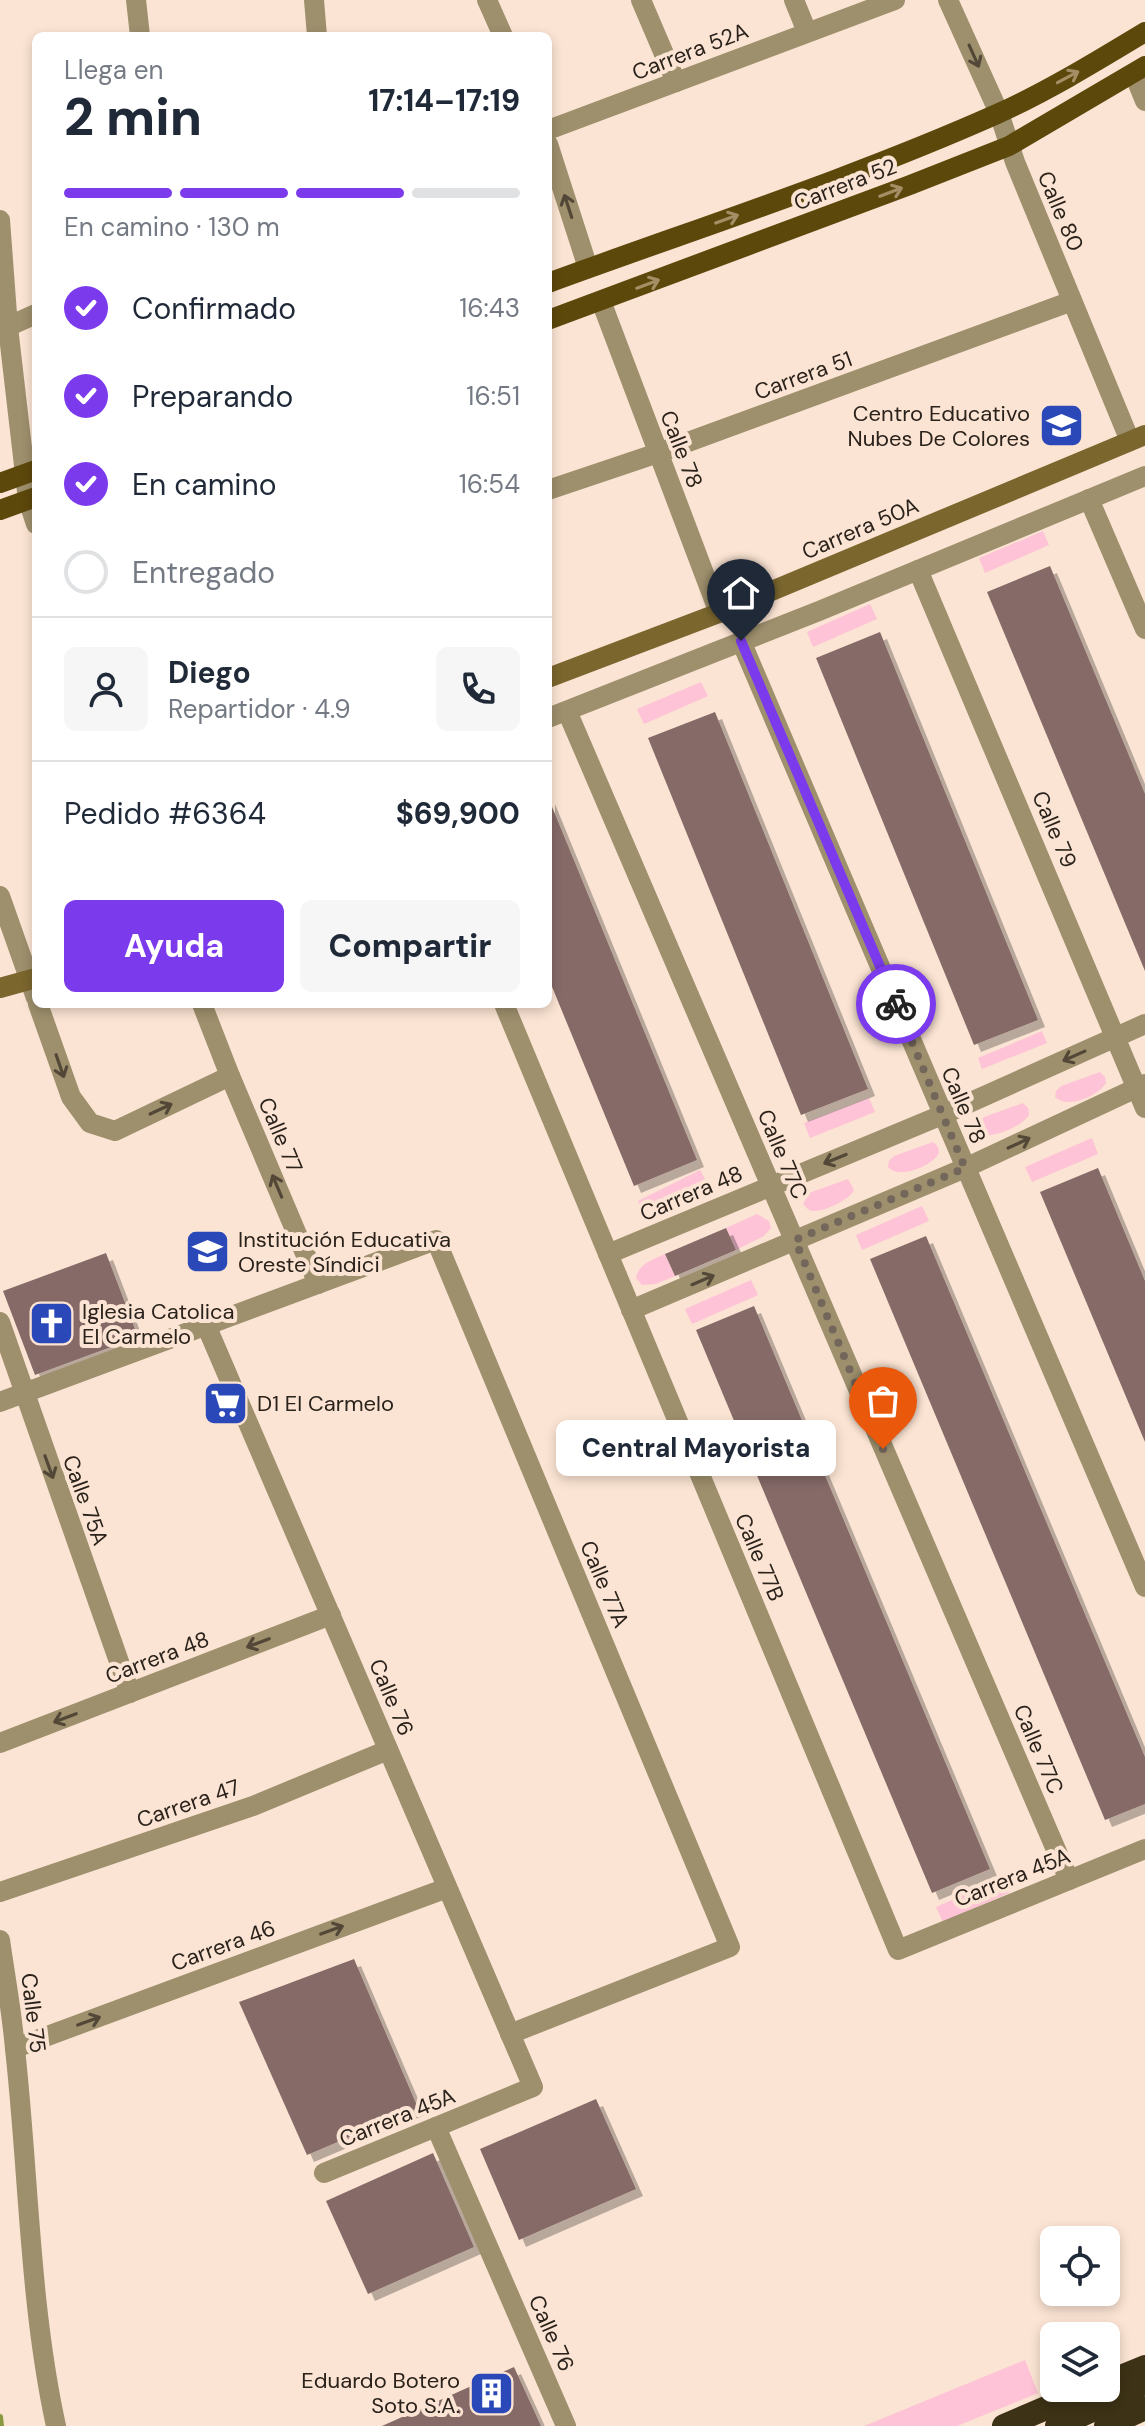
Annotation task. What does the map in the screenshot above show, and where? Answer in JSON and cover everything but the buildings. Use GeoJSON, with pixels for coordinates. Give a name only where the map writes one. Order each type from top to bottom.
{"type":"FeatureCollection","features":[{"type":"Feature","properties":{"kind":"highway"},"geometry":{"type":"LineString","coordinates":[[1120,2377],[1145,2367]]}},
{"type":"Feature","properties":{"kind":"highway"},"geometry":{"type":"LineString","coordinates":[[1057,2426],[1123,2396],[1145,2381]]}},
{"type":"Feature","properties":{"kind":"highway"},"geometry":{"type":"LineString","coordinates":[[1004,2426],[1060,2402]]}},
{"type":"Feature","properties":{"kind":"highway"},"geometry":{"type":"LineString","coordinates":[[1106,2426],[1145,2408]]}},
{"type":"Feature","properties":{"kind":"main road","name":"Carrera 52"},"geometry":{"type":"LineString","coordinates":[[552,282],[859,172],[999,113],[1087,67],[1145,32]]}},
{"type":"Feature","properties":{"kind":"main road","name":"Carrera 52"},"geometry":{"type":"LineString","coordinates":[[552,319],[1009,146],[1140,70]]}},
{"type":"Feature","properties":{"kind":"main road"},"geometry":{"type":"LineString","coordinates":[[0,483],[31,472]]}},
{"type":"Feature","properties":{"kind":"main road"},"geometry":{"type":"LineString","coordinates":[[0,510],[32,498]]}},
{"type":"Feature","properties":{"kind":"street"},"geometry":{"type":"LineString","coordinates":[[136,0],[140,32]]}},
{"type":"Feature","properties":{"kind":"street"},"geometry":{"type":"LineString","coordinates":[[314,0],[317,32]]}},
{"type":"Feature","properties":{"kind":"street"},"geometry":{"type":"LineString","coordinates":[[487,0],[501,32]]}},
{"type":"Feature","properties":{"kind":"street"},"geometry":{"type":"LineString","coordinates":[[641,0],[676,82]]}},
{"type":"Feature","properties":{"kind":"street"},"geometry":{"type":"LineString","coordinates":[[794,0],[807,32]]}},
{"type":"Feature","properties":{"kind":"street","name":"Carrera 52A"},"geometry":{"type":"LineString","coordinates":[[552,128],[895,0]]}},
{"type":"Feature","properties":{"kind":"street","name":"Calle 80"},"geometry":{"type":"LineString","coordinates":[[948,0],[999,113],[1009,146],[1072,301],[1138,438]]}},
{"type":"Feature","properties":{"kind":"street"},"geometry":{"type":"LineString","coordinates":[[1140,70],[1145,101]]}},
{"type":"Feature","properties":{"kind":"street"},"geometry":{"type":"LineString","coordinates":[[552,156],[588,268]]}},
{"type":"Feature","properties":{"kind":"street"},"geometry":{"type":"LineString","coordinates":[[0,220],[4,328],[31,472],[32,498]]}},
{"type":"Feature","properties":{"kind":"street","name":"Calle 78"},"geometry":{"type":"LineString","coordinates":[[601,301],[719,613]]}},
{"type":"Feature","properties":{"kind":"street","name":"Carrera 51"},"geometry":{"type":"LineString","coordinates":[[552,489],[658,453],[1072,301]]}},
{"type":"Feature","properties":{"kind":"street"},"geometry":{"type":"LineString","coordinates":[[4,328],[32,316]]}},
{"type":"Feature","properties":{"kind":"street","name":"Carrera 50A"},"geometry":{"type":"LineString","coordinates":[[552,676],[719,613],[1138,438]]}},
{"type":"Feature","properties":{"kind":"street"},"geometry":{"type":"LineString","coordinates":[[558,714],[1145,476]]}},
{"type":"Feature","properties":{"kind":"street"},"geometry":{"type":"LineString","coordinates":[[1089,499],[1145,629]]}},
{"type":"Feature","properties":{"kind":"street","name":"Calle 79"},"geometry":{"type":"LineString","coordinates":[[918,570],[1098,991],[1114,1037],[1140,1086],[1145,1108]]}},
{"type":"Feature","properties":{"kind":"street","name":"Calle 78"},"geometry":{"type":"LineString","coordinates":[[741,641],[1145,1587]]}},
{"type":"Feature","properties":{"kind":"street","name":"Calle 77C"},"geometry":{"type":"LineString","coordinates":[[558,714],[795,1240],[1069,1880]]}},
{"type":"Feature","properties":{"kind":"street"},"geometry":{"type":"LineString","coordinates":[[0,896],[32,980]]}},
{"type":"Feature","properties":{"kind":"street"},"geometry":{"type":"LineString","coordinates":[[0,988],[32,985]]}},
{"type":"Feature","properties":{"kind":"street"},"geometry":{"type":"LineString","coordinates":[[39,1008],[71,1097],[90,1123],[115,1131],[230,1076]]}},
{"type":"Feature","properties":{"kind":"street","name":"Calle 77"},"geometry":{"type":"LineString","coordinates":[[204,1008],[318,1284]]}},
{"type":"Feature","properties":{"kind":"street","name":"Calle 77B"},"geometry":{"type":"LineString","coordinates":[[506,1008],[898,1950]]}},
{"type":"Feature","properties":{"kind":"street","name":"Carrera 48"},"geometry":{"type":"LineString","coordinates":[[608,1254],[942,1115],[1145,1024]]}},
{"type":"Feature","properties":{"kind":"street"},"geometry":{"type":"LineString","coordinates":[[631,1310],[965,1168],[1140,1086]]}},
{"type":"Feature","properties":{"kind":"street","name":"Calle 77A"},"geometry":{"type":"LineString","coordinates":[[318,1284],[436,1240],[730,1947],[510,2034]]}},
{"type":"Feature","properties":{"kind":"street"},"geometry":{"type":"LineString","coordinates":[[0,1402],[318,1284]]}},
{"type":"Feature","properties":{"kind":"street","name":"Calle 75A"},"geometry":{"type":"LineString","coordinates":[[0,1322],[130,1693]]}},
{"type":"Feature","properties":{"kind":"street","name":"Calle 76"},"geometry":{"type":"LineString","coordinates":[[206,1325],[533,2087]]}},
{"type":"Feature","properties":{"kind":"street","name":"Carrera 48"},"geometry":{"type":"LineString","coordinates":[[0,1743],[331,1615]]}},
{"type":"Feature","properties":{"kind":"street","name":"Carrera 47"},"geometry":{"type":"LineString","coordinates":[[0,1892],[253,1806],[388,1750]]}},
{"type":"Feature","properties":{"kind":"street","name":"Carrera 45A"},"geometry":{"type":"LineString","coordinates":[[898,1950],[1145,1849]]}},
{"type":"Feature","properties":{"kind":"street","name":"Carrera 46"},"geometry":{"type":"LineString","coordinates":[[15,2048],[447,1888]]}},
{"type":"Feature","properties":{"kind":"street","name":"Calle 75"},"geometry":{"type":"LineString","coordinates":[[0,1940],[15,2048],[45,2376],[56,2426]]}},
{"type":"Feature","properties":{"kind":"street","name":"Carrera 45A"},"geometry":{"type":"LineString","coordinates":[[324,2173],[533,2087]]}},
{"type":"Feature","properties":{"kind":"street","name":"Calle 76"},"geometry":{"type":"LineString","coordinates":[[436,2127],[566,2426]]}},
{"type":"Feature","properties":{"kind":"shaded area"},"geometry":{"type":"Polygon","coordinates":[[[1043,531],[1049,545],[985,573],[979,558],[1043,531]]]}},
{"type":"Feature","properties":{"kind":"shaded area"},"geometry":{"type":"Polygon","coordinates":[[[870,604],[877,619],[813,647],[807,632],[870,604]]]}},
{"type":"Feature","properties":{"kind":"shaded area"},"geometry":{"type":"Polygon","coordinates":[[[701,682],[708,696],[644,724],[637,709],[701,682]]]}},
{"type":"Feature","properties":{"kind":"shaded area"},"geometry":{"type":"Polygon","coordinates":[[[1042,1031],[1047,1043],[982,1069],[978,1058],[1042,1031]]]}},
{"type":"Feature","properties":{"kind":"shaded area"},"geometry":{"type":"Polygon","coordinates":[[[1100,1072],[1106,1083],[1089,1097],[1067,1102],[1055,1097],[1061,1086],[1100,1072]]]}},
{"type":"Feature","properties":{"kind":"shaded area"},"geometry":{"type":"Polygon","coordinates":[[[869,1098],[875,1112],[810,1138],[804,1123],[869,1098]]]}},
{"type":"Feature","properties":{"kind":"shaded area"},"geometry":{"type":"Polygon","coordinates":[[[1023,1103],[1029,1115],[1017,1125],[989,1135],[979,1128],[984,1117],[1023,1103]]]}},
{"type":"Feature","properties":{"kind":"shaded area"},"geometry":{"type":"Polygon","coordinates":[[[1092,1138],[1098,1154],[1032,1182],[1025,1167],[1092,1138]]]}},
{"type":"Feature","properties":{"kind":"shaded area"},"geometry":{"type":"Polygon","coordinates":[[[933,1142],[939,1153],[923,1167],[900,1172],[888,1167],[894,1156],[933,1142]]]}},
{"type":"Feature","properties":{"kind":"shaded area"},"geometry":{"type":"Polygon","coordinates":[[[700,1170],[706,1181],[643,1212],[638,1201],[700,1170]]]}},
{"type":"Feature","properties":{"kind":"shaded area"},"geometry":{"type":"Polygon","coordinates":[[[848,1179],[854,1190],[837,1204],[814,1211],[803,1204],[809,1193],[848,1179]]]}},
{"type":"Feature","properties":{"kind":"shaded area"},"geometry":{"type":"Polygon","coordinates":[[[922,1206],[929,1221],[862,1250],[856,1235],[922,1206]]]}},
{"type":"Feature","properties":{"kind":"shaded area"},"geometry":{"type":"Polygon","coordinates":[[[757,1214],[769,1221],[771,1228],[764,1236],[736,1250],[726,1228],[757,1214]]]}},
{"type":"Feature","properties":{"kind":"shaded area"},"geometry":{"type":"Polygon","coordinates":[[[665,1254],[675,1276],[656,1284],[642,1285],[636,1278],[640,1269],[665,1254]]]}},
{"type":"Feature","properties":{"kind":"shaded area"},"geometry":{"type":"Polygon","coordinates":[[[751,1280],[758,1295],[692,1324],[685,1309],[751,1280]]]}},
{"type":"Feature","properties":{"kind":"shaded area"},"geometry":{"type":"Polygon","coordinates":[[[1002,1878],[1009,1893],[943,1922],[936,1907],[1002,1878]]]}},
{"type":"Feature","properties":{"kind":"shaded area"},"geometry":{"type":"Polygon","coordinates":[[[1025,2360],[1038,2393],[957,2426],[864,2426],[1025,2360]]]}},
{"type":"Feature","properties":{"kind":"waterway"},"geometry":{"type":"LineString","coordinates":[[0,2417],[1,2426]]}},
{"type":"Feature","properties":{"kind":"way so far"},"geometry":{"type":"LineString","coordinates":[[883,1449],[795,1240],[965,1168],[896,1004]]}},
{"type":"Feature","properties":{"kind":"place","name":"Centro Educativo Nubes De Colores"},"geometry":{"type":"Point","coordinates":[1061,426]}},
{"type":"Feature","properties":{"kind":"place","name":"Institución Educativa Oreste Síndici"},"geometry":{"type":"Point","coordinates":[207,1252]}},
{"type":"Feature","properties":{"kind":"place","name":"Iglesia Catolica El Carmelo"},"geometry":{"type":"Point","coordinates":[51,1324]}},
{"type":"Feature","properties":{"kind":"place","name":"D1 El Carmelo"},"geometry":{"type":"Point","coordinates":[226,1403]}},
{"type":"Feature","properties":{"kind":"place","name":"Central Mayorista"},"geometry":{"type":"Point","coordinates":[883,1449]}},
{"type":"Feature","properties":{"kind":"place","name":"Eduardo Botero Soto S.A."},"geometry":{"type":"Point","coordinates":[491,2393]}},
{"type":"Feature","properties":{"kind":"route"},"geometry":{"type":"LineString","coordinates":[[741,641],[896,1004]]}}]}
